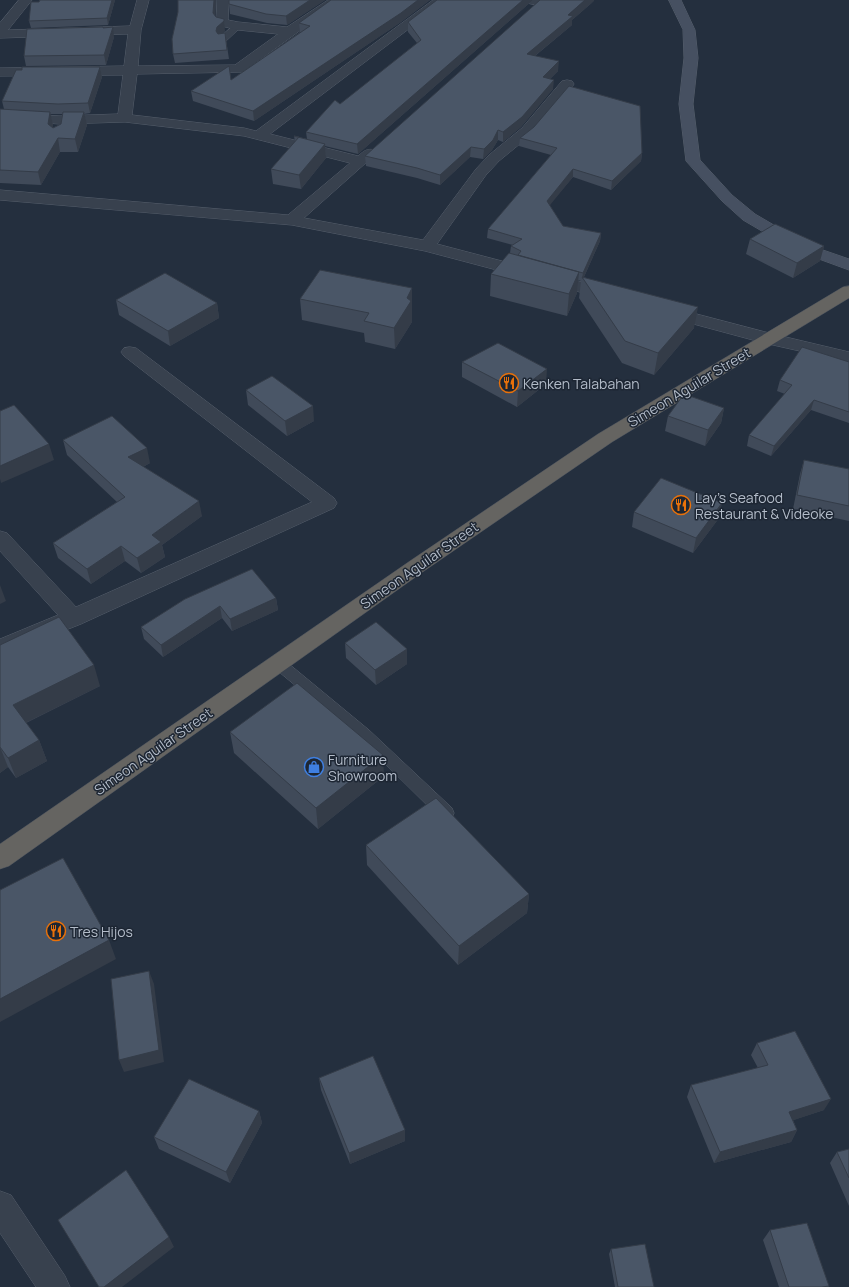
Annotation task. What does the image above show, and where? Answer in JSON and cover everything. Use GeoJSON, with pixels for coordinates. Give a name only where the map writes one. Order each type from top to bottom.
{"type":"FeatureCollection","features":[{"type":"Feature","properties":{"kind":"highway","name":"Simeon Aguilar Street"},"geometry":{"type":"LineString","coordinates":[[0,858],[278,663],[605,438],[849,291]]}},
{"type":"Feature","properties":{"kind":"main road"},"geometry":{"type":"LineString","coordinates":[[675,0],[689,30],[691,58],[686,104],[693,161],[727,198],[749,217],[808,249],[849,265]]}},
{"type":"Feature","properties":{"kind":"street"},"geometry":{"type":"LineString","coordinates":[[0,30],[26,0]]}},
{"type":"Feature","properties":{"kind":"street"},"geometry":{"type":"LineString","coordinates":[[125,118],[132,71],[135,30],[143,0]]}},
{"type":"Feature","properties":{"kind":"street"},"geometry":{"type":"LineString","coordinates":[[223,0],[222,22],[238,26],[290,31]]}},
{"type":"Feature","properties":{"kind":"street"},"geometry":{"type":"LineString","coordinates":[[0,72],[238,69],[336,0]]}},
{"type":"Feature","properties":{"kind":"street"},"geometry":{"type":"LineString","coordinates":[[260,135],[441,0]]}},
{"type":"Feature","properties":{"kind":"street"},"geometry":{"type":"LineString","coordinates":[[0,34],[135,30]]}},
{"type":"Feature","properties":{"kind":"street"},"geometry":{"type":"LineString","coordinates":[[427,246],[481,172],[494,158],[527,131],[567,84]]}},
{"type":"Feature","properties":{"kind":"street"},"geometry":{"type":"LineString","coordinates":[[0,116],[59,126],[125,118],[244,132],[361,161]]}},
{"type":"Feature","properties":{"kind":"street"},"geometry":{"type":"LineString","coordinates":[[292,220],[379,145]]}},
{"type":"Feature","properties":{"kind":"street"},"geometry":{"type":"LineString","coordinates":[[0,195],[292,220],[427,246],[625,300]]}},
{"type":"Feature","properties":{"kind":"street"},"geometry":{"type":"LineString","coordinates":[[648,306],[770,339],[849,357]]}},
{"type":"Feature","properties":{"kind":"street"},"geometry":{"type":"LineString","coordinates":[[0,648],[73,618],[327,503],[130,352]]}},
{"type":"Feature","properties":{"kind":"street"},"geometry":{"type":"LineString","coordinates":[[0,538],[73,618]]}},
{"type":"Feature","properties":{"kind":"street"},"geometry":{"type":"LineString","coordinates":[[0,1206],[54,1287]]}},
{"type":"Feature","properties":{"kind":"lane"},"geometry":{"type":"LineString","coordinates":[[222,40],[238,26]]}},
{"type":"Feature","properties":{"kind":"lane"},"geometry":{"type":"LineString","coordinates":[[278,663],[364,734],[458,825]]}},
{"type":"Feature","properties":{"kind":"building"},"geometry":{"type":"Polygon","coordinates":[[[40,0],[112,0],[107,18],[29,21],[31,2],[39,2],[40,0]]]}},
{"type":"Feature","properties":{"kind":"building"},"geometry":{"type":"Polygon","coordinates":[[[178,0],[214,0],[213,13],[216,17],[224,19],[224,21],[217,27],[216,31],[218,34],[225,33],[227,50],[173,54],[172,39],[178,12],[178,0]]]}},
{"type":"Feature","properties":{"kind":"building"},"geometry":{"type":"Polygon","coordinates":[[[229,0],[310,0],[286,16],[266,14],[229,4],[229,0]]]}},
{"type":"Feature","properties":{"kind":"building"},"geometry":{"type":"Polygon","coordinates":[[[331,0],[418,0],[401,13],[253,111],[191,91],[229,66],[231,80],[310,26],[299,23],[331,0]]]}},
{"type":"Feature","properties":{"kind":"building"},"geometry":{"type":"Polygon","coordinates":[[[437,0],[523,0],[357,144],[306,132],[335,100],[340,104],[421,40],[408,22],[437,0]]]}},
{"type":"Feature","properties":{"kind":"building"},"geometry":{"type":"Polygon","coordinates":[[[540,0],[585,0],[568,15],[573,16],[527,54],[559,61],[543,77],[554,80],[522,117],[503,132],[498,130],[493,140],[484,149],[471,147],[440,175],[365,156],[540,0]]]}},
{"type":"Feature","properties":{"kind":"building"},"geometry":{"type":"Polygon","coordinates":[[[113,27],[104,55],[24,56],[27,29],[113,27]]]}},
{"type":"Feature","properties":{"kind":"building"},"geometry":{"type":"Polygon","coordinates":[[[22,67],[100,67],[88,103],[58,104],[2,101],[16,70],[22,70],[22,67]]]}},
{"type":"Feature","properties":{"kind":"building"},"geometry":{"type":"Polygon","coordinates":[[[569,86],[640,106],[642,153],[612,181],[573,169],[547,201],[563,226],[601,233],[583,273],[518,255],[521,251],[511,246],[522,239],[488,229],[557,148],[520,138],[534,127],[569,86]]]}},
{"type":"Feature","properties":{"kind":"building"},"geometry":{"type":"Polygon","coordinates":[[[0,109],[50,112],[48,124],[53,128],[61,124],[63,112],[84,112],[75,139],[58,138],[38,172],[0,170],[0,109]]]}},
{"type":"Feature","properties":{"kind":"building"},"geometry":{"type":"Polygon","coordinates":[[[299,137],[325,144],[299,175],[271,169],[299,137]]]}},
{"type":"Feature","properties":{"kind":"building"},"geometry":{"type":"Polygon","coordinates":[[[775,224],[824,246],[797,263],[750,239],[775,224]]]}},
{"type":"Feature","properties":{"kind":"building"},"geometry":{"type":"Polygon","coordinates":[[[509,253],[579,272],[569,294],[491,274],[509,253]]]}},
{"type":"Feature","properties":{"kind":"building"},"geometry":{"type":"Polygon","coordinates":[[[320,270],[412,288],[407,298],[411,301],[394,328],[364,321],[369,313],[300,299],[320,270]]]}},
{"type":"Feature","properties":{"kind":"building"},"geometry":{"type":"Polygon","coordinates":[[[165,273],[217,303],[168,331],[116,300],[165,273]]]}},
{"type":"Feature","properties":{"kind":"building"},"geometry":{"type":"Polygon","coordinates":[[[582,277],[698,307],[658,353],[625,341],[582,277]]]}},
{"type":"Feature","properties":{"kind":"building"},"geometry":{"type":"Polygon","coordinates":[[[498,343],[547,369],[518,391],[462,362],[498,343]]]}},
{"type":"Feature","properties":{"kind":"building"},"geometry":{"type":"Polygon","coordinates":[[[802,347],[849,362],[849,412],[814,400],[774,446],[749,435],[792,385],[780,380],[802,347]]]}},
{"type":"Feature","properties":{"kind":"building"},"geometry":{"type":"Polygon","coordinates":[[[272,376],[313,406],[285,421],[246,390],[272,376]]]}},
{"type":"Feature","properties":{"kind":"building"},"geometry":{"type":"Polygon","coordinates":[[[684,394],[724,408],[708,430],[668,416],[684,394]]]}},
{"type":"Feature","properties":{"kind":"building"},"geometry":{"type":"Polygon","coordinates":[[[14,405],[49,444],[0,466],[0,411],[14,405]]]}},
{"type":"Feature","properties":{"kind":"building"},"geometry":{"type":"Polygon","coordinates":[[[112,416],[147,448],[128,457],[199,501],[152,535],[161,542],[137,558],[121,546],[87,569],[53,543],[125,497],[63,440],[112,416]]]}},
{"type":"Feature","properties":{"kind":"building"},"geometry":{"type":"Polygon","coordinates":[[[804,460],[849,469],[849,506],[797,495],[804,460]]]}},
{"type":"Feature","properties":{"kind":"building"},"geometry":{"type":"Polygon","coordinates":[[[661,478],[722,503],[696,538],[634,512],[661,478]]]}},
{"type":"Feature","properties":{"kind":"building"},"geometry":{"type":"Polygon","coordinates":[[[252,569],[276,598],[230,619],[220,606],[161,645],[141,627],[185,599],[252,569]]]}},
{"type":"Feature","properties":{"kind":"building"},"geometry":{"type":"Polygon","coordinates":[[[59,617],[94,665],[13,705],[39,740],[8,758],[0,747],[0,645],[59,617]]]}},
{"type":"Feature","properties":{"kind":"building"},"geometry":{"type":"Polygon","coordinates":[[[376,622],[407,649],[375,670],[345,643],[376,622]]]}},
{"type":"Feature","properties":{"kind":"building"},"geometry":{"type":"Polygon","coordinates":[[[297,683],[383,755],[316,808],[230,732],[297,683]]]}},
{"type":"Feature","properties":{"kind":"building"},"geometry":{"type":"Polygon","coordinates":[[[436,798],[529,894],[459,946],[366,845],[436,798]]]}},
{"type":"Feature","properties":{"kind":"building"},"geometry":{"type":"Polygon","coordinates":[[[63,858],[109,940],[0,999],[0,890],[63,858]]]}},
{"type":"Feature","properties":{"kind":"building"},"geometry":{"type":"Polygon","coordinates":[[[149,971],[159,1050],[119,1060],[111,979],[149,971]]]}},
{"type":"Feature","properties":{"kind":"building"},"geometry":{"type":"Polygon","coordinates":[[[795,1031],[831,1099],[789,1112],[797,1130],[720,1152],[691,1085],[768,1065],[757,1043],[795,1031]]]}},
{"type":"Feature","properties":{"kind":"building"},"geometry":{"type":"Polygon","coordinates":[[[373,1056],[405,1130],[349,1153],[319,1078],[373,1056]]]}},
{"type":"Feature","properties":{"kind":"building"},"geometry":{"type":"Polygon","coordinates":[[[189,1079],[259,1111],[226,1172],[154,1137],[189,1079]]]}},
{"type":"Feature","properties":{"kind":"building"},"geometry":{"type":"Polygon","coordinates":[[[849,1149],[849,1178],[837,1152],[849,1149]]]}},
{"type":"Feature","properties":{"kind":"building"},"geometry":{"type":"Polygon","coordinates":[[[126,1170],[169,1237],[104,1287],[99,1287],[58,1220],[126,1170]]]}},
{"type":"Feature","properties":{"kind":"building"},"geometry":{"type":"Polygon","coordinates":[[[807,1223],[829,1286],[789,1287],[770,1230],[807,1223]]]}},
{"type":"Feature","properties":{"kind":"building"},"geometry":{"type":"Polygon","coordinates":[[[645,1244],[654,1287],[618,1287],[611,1249],[645,1244]]]}},
{"type":"Feature","properties":{"kind":"place","name":"Kenken Talabahan"},"geometry":{"type":"Point","coordinates":[509,383]}},
{"type":"Feature","properties":{"kind":"place","name":"Lay's Seafood Restaurant & Videoke"},"geometry":{"type":"Point","coordinates":[681,505]}},
{"type":"Feature","properties":{"kind":"place","name":"Furniture Showroom"},"geometry":{"type":"Point","coordinates":[314,767]}},
{"type":"Feature","properties":{"kind":"place","name":"Tres Hijos"},"geometry":{"type":"Point","coordinates":[56,931]}}]}
